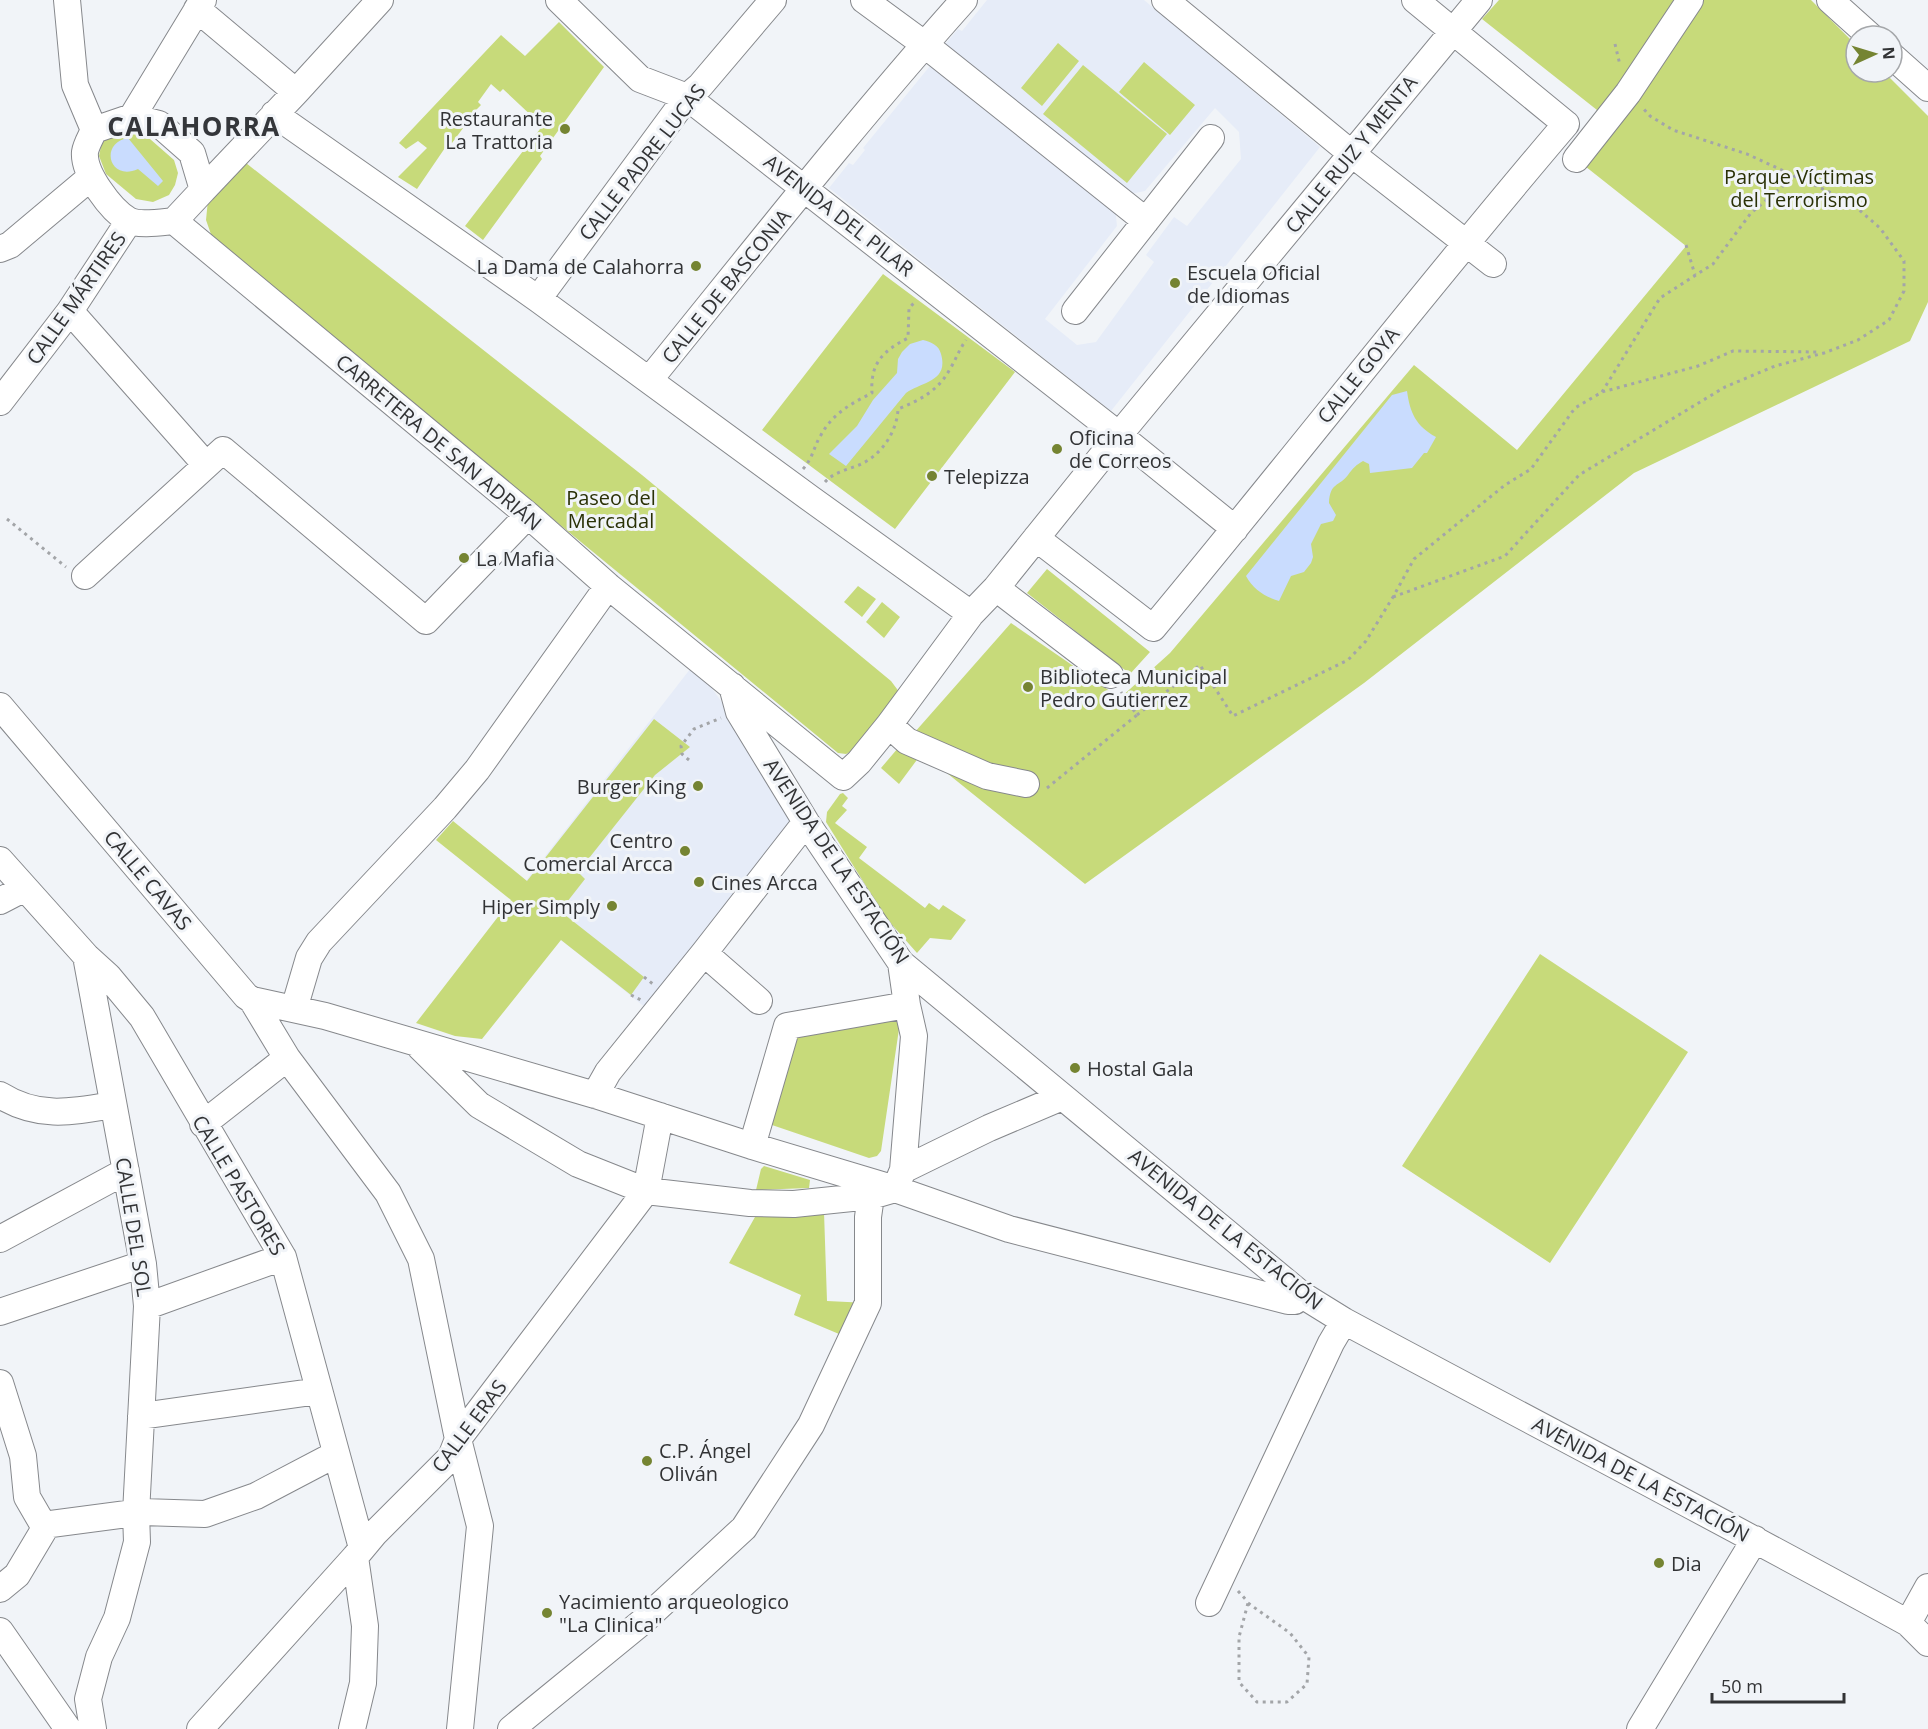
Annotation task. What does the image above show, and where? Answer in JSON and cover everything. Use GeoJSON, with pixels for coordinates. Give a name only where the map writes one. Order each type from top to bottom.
{"type":"FeatureCollection","features":[{"type":"Feature","properties":{"kind":"street"},"geometry":{"type":"LineString","coordinates":[[67,0],[75,85],[94,130],[85,152],[91,177],[103,196],[129,221],[150,223],[174,221],[381,0]]}},
{"type":"Feature","properties":{"kind":"street","name":"AVENIDA DEL PILAR"},"geometry":{"type":"LineString","coordinates":[[559,0],[640,79],[687,97],[930,286],[1235,529]]}},
{"type":"Feature","properties":{"kind":"street","name":"CALLE PADRE LUCAS"},"geometry":{"type":"LineString","coordinates":[[538,299],[687,97],[700,86],[772,0]]}},
{"type":"Feature","properties":{"kind":"street"},"geometry":{"type":"LineString","coordinates":[[864,0],[924,44],[1146,222]]}},
{"type":"Feature","properties":{"kind":"street","name":"CALLE DE BASCONIA"},"geometry":{"type":"LineString","coordinates":[[650,380],[924,44],[964,0]]}},
{"type":"Feature","properties":{"kind":"street"},"geometry":{"type":"LineString","coordinates":[[1165,0],[1352,154],[1493,264]]}},
{"type":"Feature","properties":{"kind":"street"},"geometry":{"type":"LineString","coordinates":[[1415,0],[1452,32]]}},
{"type":"Feature","properties":{"kind":"street","name":"CALLE RUIZ Y MENTA"},"geometry":{"type":"LineString","coordinates":[[889,725],[971,614],[996,588],[1119,435],[1479,0]]}},
{"type":"Feature","properties":{"kind":"street"},"geometry":{"type":"LineString","coordinates":[[1576,159],[1628,93],[1690,0]]}},
{"type":"Feature","properties":{"kind":"street"},"geometry":{"type":"LineString","coordinates":[[1830,0],[1857,24]]}},
{"type":"Feature","properties":{"kind":"street"},"geometry":{"type":"LineString","coordinates":[[132,117],[200,4],[296,92]]}},
{"type":"Feature","properties":{"kind":"street","name":"CALLE GOYA"},"geometry":{"type":"LineString","coordinates":[[1036,538],[1154,628],[1466,241],[1566,124],[1452,32]]}},
{"type":"Feature","properties":{"kind":"street"},"geometry":{"type":"LineString","coordinates":[[1904,67],[1928,88]]}},
{"type":"Feature","properties":{"kind":"street"},"geometry":{"type":"LineString","coordinates":[[274,114],[538,299],[971,614]]}},
{"type":"Feature","properties":{"kind":"street"},"geometry":{"type":"LineString","coordinates":[[94,130],[132,117],[159,124],[192,153],[203,190]]}},
{"type":"Feature","properties":{"kind":"street"},"geometry":{"type":"LineString","coordinates":[[1075,311],[1211,138]]}},
{"type":"Feature","properties":{"kind":"street"},"geometry":{"type":"LineString","coordinates":[[0,249],[10,245],[91,177]]}},
{"type":"Feature","properties":{"kind":"street","name":"CALLE MÁRTIRES"},"geometry":{"type":"LineString","coordinates":[[0,402],[70,311],[129,221]]}},
{"type":"Feature","properties":{"kind":"street","name":"CARRETERA DE SAN ADRIÁN"},"geometry":{"type":"LineString","coordinates":[[174,221],[528,515],[608,586],[843,777],[859,762],[889,725]]}},
{"type":"Feature","properties":{"kind":"street"},"geometry":{"type":"LineString","coordinates":[[70,311],[206,465]]}},
{"type":"Feature","properties":{"kind":"street"},"geometry":{"type":"LineString","coordinates":[[85,576],[223,450],[426,621],[528,515]]}},
{"type":"Feature","properties":{"kind":"street"},"geometry":{"type":"LineString","coordinates":[[294,1009],[309,958],[319,942],[432,833],[608,586]]}},
{"type":"Feature","properties":{"kind":"street"},"geometry":{"type":"LineString","coordinates":[[996,588],[1110,675]]}},
{"type":"Feature","properties":{"kind":"street","name":"AVENIDA DE LA ESTACIÓN"},"geometry":{"type":"LineString","coordinates":[[732,685],[739,712],[806,822],[901,963],[1302,1295],[1344,1321],[1755,1539],[1908,1623],[1928,1643]]}},
{"type":"Feature","properties":{"kind":"street","name":"CALLE CAVAS"},"geometry":{"type":"LineString","coordinates":[[0,706],[246,996],[252,1000],[287,1058],[388,1193],[421,1259],[458,1439],[480,1526],[460,1729]]}},
{"type":"Feature","properties":{"kind":"street"},"geometry":{"type":"LineString","coordinates":[[889,725],[907,741],[987,776],[1026,784]]}},
{"type":"Feature","properties":{"kind":"street"},"geometry":{"type":"LineString","coordinates":[[595,1095],[608,1072],[806,822]]}},
{"type":"Feature","properties":{"kind":"street"},"geometry":{"type":"LineString","coordinates":[[0,860],[86,956]]}},
{"type":"Feature","properties":{"kind":"street"},"geometry":{"type":"LineString","coordinates":[[0,901],[25,888]]}},
{"type":"Feature","properties":{"kind":"street"},"geometry":{"type":"LineString","coordinates":[[704,953],[759,1001]]}},
{"type":"Feature","properties":{"kind":"street","name":"CALLE DEL SOL"},"geometry":{"type":"LineString","coordinates":[[86,956],[143,1264],[147,1305],[136,1513],[137,1542],[117,1618],[99,1657],[88,1699],[93,1729]]}},
{"type":"Feature","properties":{"kind":"street","name":"CALLE PASTORES"},"geometry":{"type":"LineString","coordinates":[[86,956],[108,976],[142,1017],[283,1257],[336,1454],[359,1553],[365,1626],[363,1683],[352,1729]]}},
{"type":"Feature","properties":{"kind":"street"},"geometry":{"type":"LineString","coordinates":[[511,1729],[642,1622],[744,1528],[811,1425],[868,1303],[868,1217],[890,1185],[914,1036],[901,963]]}},
{"type":"Feature","properties":{"kind":"street"},"geometry":{"type":"LineString","coordinates":[[252,1000],[416,1042],[595,1095],[752,1146],[890,1185],[1009,1229],[1248,1292],[1288,1301],[1295,1301],[1302,1295]]}},
{"type":"Feature","properties":{"kind":"street"},"geometry":{"type":"LineString","coordinates":[[752,1146],[787,1026],[907,1005]]}},
{"type":"Feature","properties":{"kind":"street"},"geometry":{"type":"LineString","coordinates":[[416,1042],[479,1105],[578,1164],[646,1191],[750,1203],[783,1204],[890,1185],[989,1128],[1062,1097]]}},
{"type":"Feature","properties":{"kind":"street"},"geometry":{"type":"LineString","coordinates":[[203,1124],[287,1058]]}},
{"type":"Feature","properties":{"kind":"street"},"geometry":{"type":"LineString","coordinates":[[0,1095],[17,1106],[42,1112],[71,1112],[113,1105]]}},
{"type":"Feature","properties":{"kind":"street","name":"CALLE ERAS"},"geometry":{"type":"LineString","coordinates":[[200,1729],[375,1533],[451,1457],[458,1439],[646,1191],[660,1116]]}},
{"type":"Feature","properties":{"kind":"street"},"geometry":{"type":"LineString","coordinates":[[0,1239],[126,1171]]}},
{"type":"Feature","properties":{"kind":"street"},"geometry":{"type":"LineString","coordinates":[[147,1305],[283,1257]]}},
{"type":"Feature","properties":{"kind":"street"},"geometry":{"type":"LineString","coordinates":[[0,1312],[143,1264]]}},
{"type":"Feature","properties":{"kind":"street"},"geometry":{"type":"LineString","coordinates":[[1209,1603],[1331,1343],[1344,1321]]}},
{"type":"Feature","properties":{"kind":"street"},"geometry":{"type":"LineString","coordinates":[[0,1383],[23,1456],[27,1497],[45,1527]]}},
{"type":"Feature","properties":{"kind":"street"},"geometry":{"type":"LineString","coordinates":[[141,1416],[319,1391]]}},
{"type":"Feature","properties":{"kind":"street"},"geometry":{"type":"LineString","coordinates":[[0,1589],[18,1575],[45,1527],[51,1524],[136,1513],[205,1514],[256,1496],[336,1454]]}},
{"type":"Feature","properties":{"kind":"street"},"geometry":{"type":"LineString","coordinates":[[1640,1729],[1755,1539]]}},
{"type":"Feature","properties":{"kind":"street"},"geometry":{"type":"LineString","coordinates":[[1908,1623],[1928,1587]]}},
{"type":"Feature","properties":{"kind":"street"},"geometry":{"type":"LineString","coordinates":[[0,1631],[68,1729]]}},
{"type":"Feature","properties":{"kind":"path"},"geometry":{"type":"LineString","coordinates":[[1393,597],[1505,556],[1579,475],[1725,387],[1775,366],[1824,353],[1858,340],[1889,320],[1904,291],[1904,261],[1880,228],[1849,201],[1747,154],[1673,130],[1650,116],[1628,93],[1615,44]]}},
{"type":"Feature","properties":{"kind":"path"},"geometry":{"type":"LineString","coordinates":[[1602,392],[1660,298],[1713,264],[1751,213],[1796,175]]}},
{"type":"Feature","properties":{"kind":"path"},"geometry":{"type":"LineString","coordinates":[[1686,246],[1695,276]]}},
{"type":"Feature","properties":{"kind":"path"},"geometry":{"type":"LineString","coordinates":[[801,492],[820,435],[834,417],[854,402],[872,393],[871,376],[879,360],[892,346],[908,338],[909,308],[930,286]]}},
{"type":"Feature","properties":{"kind":"path"},"geometry":{"type":"LineString","coordinates":[[801,492],[831,476],[873,459],[897,422],[898,409],[924,398],[936,389],[978,324]]}},
{"type":"Feature","properties":{"kind":"path"},"geometry":{"type":"LineString","coordinates":[[1026,784],[1045,789],[1200,665],[1233,716],[1348,660],[1366,641],[1414,559],[1505,486],[1531,469],[1575,408],[1602,392],[1698,366],[1732,351],[1824,353]]}},
{"type":"Feature","properties":{"kind":"path"},"geometry":{"type":"LineString","coordinates":[[7,519],[71,572],[85,576]]}},
{"type":"Feature","properties":{"kind":"path"},"geometry":{"type":"LineString","coordinates":[[1110,675],[1137,715]]}},
{"type":"Feature","properties":{"kind":"path"},"geometry":{"type":"LineString","coordinates":[[689,760],[681,754],[681,746],[694,729],[739,712]]}},
{"type":"Feature","properties":{"kind":"path"},"geometry":{"type":"LineString","coordinates":[[1248,1603],[1290,1634],[1309,1657],[1307,1684],[1287,1702],[1257,1702],[1239,1682],[1239,1637],[1248,1603]]}},
{"type":"Feature","properties":{"kind":"shaded area"},"geometry":{"type":"Polygon","coordinates":[[[987,0],[1144,0],[1320,147],[1111,411],[829,188],[849,163],[853,165],[865,150],[863,148],[934,61],[1115,207],[1117,226],[1045,319],[1077,345],[1096,342],[1154,262],[1146,255],[1174,217],[1187,226],[1241,159],[1239,132],[1215,108],[1145,191],[1130,194],[942,48],[958,29],[962,31],[987,0]]]}},
{"type":"Feature","properties":{"kind":"shaded area"},"geometry":{"type":"Polygon","coordinates":[[[694,664],[724,705],[795,821],[646,1008],[511,900],[694,664]]]}},
{"type":"Feature","properties":{"kind":"green space","name":"Parque Víctimas del Terrorismo"},"geometry":{"type":"Polygon","coordinates":[[[1499,0],[1811,0],[1844,33],[1844,84],[1896,84],[1928,116],[1928,302],[1910,341],[1634,473],[1364,683],[1085,884],[922,753],[899,784],[881,768],[1011,623],[1120,698],[1170,653],[1414,365],[1517,450],[1686,246],[1576,159],[1597,110],[1482,19],[1499,0]]]}},
{"type":"Feature","properties":{"kind":"green space"},"geometry":{"type":"Polygon","coordinates":[[[559,22],[604,67],[540,156],[542,159],[483,240],[465,226],[540,129],[534,123],[536,120],[503,89],[500,92],[491,84],[478,102],[481,105],[476,110],[478,112],[472,116],[452,143],[449,142],[417,189],[398,177],[427,148],[418,141],[406,149],[399,143],[501,35],[525,56],[559,22]]]}},
{"type":"Feature","properties":{"kind":"green space"},"geometry":{"type":"Polygon","coordinates":[[[1058,43],[1079,61],[1042,106],[1021,88],[1058,43]]]}},
{"type":"Feature","properties":{"kind":"green space"},"geometry":{"type":"Polygon","coordinates":[[[1144,62],[1195,105],[1170,135],[1119,92],[1144,62]]]}},
{"type":"Feature","properties":{"kind":"green space"},"geometry":{"type":"Polygon","coordinates":[[[1083,65],[1167,134],[1127,183],[1043,114],[1083,65]]]}},
{"type":"Feature","properties":{"kind":"green space"},"geometry":{"type":"Polygon","coordinates":[[[123,128],[142,132],[174,160],[178,173],[169,195],[153,202],[136,199],[106,174],[99,156],[101,146],[106,136],[123,128]]]}},
{"type":"Feature","properties":{"kind":"green space","name":"Paseo del Mercadal"},"geometry":{"type":"Polygon","coordinates":[[[246,163],[642,475],[891,681],[900,693],[852,751],[846,754],[838,753],[213,240],[206,220],[208,200],[246,163]]]}},
{"type":"Feature","properties":{"kind":"green space"},"geometry":{"type":"Polygon","coordinates":[[[883,274],[1015,372],[895,529],[762,430],[883,274]]]}},
{"type":"Feature","properties":{"kind":"green space"},"geometry":{"type":"Polygon","coordinates":[[[1047,569],[1150,652],[1130,674],[1027,593],[1047,569]]]}},
{"type":"Feature","properties":{"kind":"green space"},"geometry":{"type":"Polygon","coordinates":[[[858,586],[876,599],[862,617],[844,602],[858,586]]]}},
{"type":"Feature","properties":{"kind":"green space"},"geometry":{"type":"Polygon","coordinates":[[[882,602],[900,617],[884,638],[866,622],[882,602]]]}},
{"type":"Feature","properties":{"kind":"green space"},"geometry":{"type":"Polygon","coordinates":[[[654,719],[690,747],[655,775],[578,872],[585,879],[560,911],[644,977],[631,995],[561,940],[482,1039],[455,1036],[416,1023],[511,900],[436,840],[453,821],[527,881],[654,719]]]}},
{"type":"Feature","properties":{"kind":"green space"},"geometry":{"type":"Polygon","coordinates":[[[843,793],[848,798],[842,806],[847,810],[835,823],[867,847],[859,858],[925,908],[929,903],[939,910],[943,905],[966,920],[951,940],[930,938],[917,953],[886,918],[826,822],[827,812],[843,793]]]}},
{"type":"Feature","properties":{"kind":"green space"},"geometry":{"type":"Polygon","coordinates":[[[1540,954],[1688,1052],[1550,1263],[1402,1166],[1540,954]]]}},
{"type":"Feature","properties":{"kind":"green space"},"geometry":{"type":"Polygon","coordinates":[[[898,1019],[899,1029],[881,1151],[877,1156],[869,1158],[767,1122],[793,1037],[898,1019]]]}},
{"type":"Feature","properties":{"kind":"green space"},"geometry":{"type":"Polygon","coordinates":[[[764,1166],[810,1180],[809,1188],[756,1190],[761,1169],[764,1166]]]}},
{"type":"Feature","properties":{"kind":"green space"},"geometry":{"type":"Polygon","coordinates":[[[794,1204],[824,1212],[827,1301],[868,1303],[839,1334],[794,1315],[801,1295],[729,1263],[755,1217],[794,1204]]]}},
{"type":"Feature","properties":{"kind":"water"},"geometry":{"type":"Polygon","coordinates":[[[128,138],[163,181],[158,186],[138,169],[128,172],[114,166],[111,160],[113,147],[119,141],[128,138]]]}},
{"type":"Feature","properties":{"kind":"water"},"geometry":{"type":"Polygon","coordinates":[[[923,340],[934,344],[940,351],[942,363],[937,376],[906,393],[846,466],[829,454],[857,426],[873,400],[897,373],[898,359],[902,352],[910,344],[923,340]]]}},
{"type":"Feature","properties":{"kind":"water"},"geometry":{"type":"Polygon","coordinates":[[[1407,391],[1415,418],[1423,428],[1436,437],[1427,453],[1424,453],[1412,468],[1370,473],[1369,464],[1363,461],[1356,465],[1331,491],[1329,503],[1336,515],[1333,521],[1321,524],[1311,544],[1313,557],[1311,563],[1304,572],[1291,576],[1279,601],[1260,592],[1246,576],[1392,395],[1407,391]]]}},
{"type":"Feature","properties":{"kind":"place","name":"Restaurante La Trattoria"},"geometry":{"type":"Point","coordinates":[565,129]}},
{"type":"Feature","properties":{"kind":"place","name":"La Dama de Calahorra"},"geometry":{"type":"Point","coordinates":[696,266]}},
{"type":"Feature","properties":{"kind":"place","name":"Escuela Oficial de Idiomas"},"geometry":{"type":"Point","coordinates":[1175,283]}},
{"type":"Feature","properties":{"kind":"place","name":"Oficina de Correos"},"geometry":{"type":"Point","coordinates":[1057,449]}},
{"type":"Feature","properties":{"kind":"place","name":"Telepizza"},"geometry":{"type":"Point","coordinates":[932,476]}},
{"type":"Feature","properties":{"kind":"place","name":"La Mafia"},"geometry":{"type":"Point","coordinates":[464,558]}},
{"type":"Feature","properties":{"kind":"place","name":"Biblioteca Municipal Pedro Gutierrez"},"geometry":{"type":"Point","coordinates":[1028,687]}},
{"type":"Feature","properties":{"kind":"place","name":"Burger King"},"geometry":{"type":"Point","coordinates":[698,786]}},
{"type":"Feature","properties":{"kind":"place","name":"Centro Comercial Arcca"},"geometry":{"type":"Point","coordinates":[685,851]}},
{"type":"Feature","properties":{"kind":"place","name":"Cines Arcca"},"geometry":{"type":"Point","coordinates":[699,882]}},
{"type":"Feature","properties":{"kind":"place","name":"Hiper Simply"},"geometry":{"type":"Point","coordinates":[612,906]}},
{"type":"Feature","properties":{"kind":"place","name":"Hostal Gala"},"geometry":{"type":"Point","coordinates":[1075,1068]}},
{"type":"Feature","properties":{"kind":"place","name":"C.P. Ángel Oliván"},"geometry":{"type":"Point","coordinates":[647,1461]}},
{"type":"Feature","properties":{"kind":"place","name":"Dia"},"geometry":{"type":"Point","coordinates":[1659,1563]}},
{"type":"Feature","properties":{"kind":"place","name":"Yacimiento arqueologico \"La Clinica\""},"geometry":{"type":"Point","coordinates":[547,1613]}},
{"type":"Feature","properties":{"kind":"district","name":"CALAHORRA"},"geometry":{"type":"Point","coordinates":[194,126]}}]}
